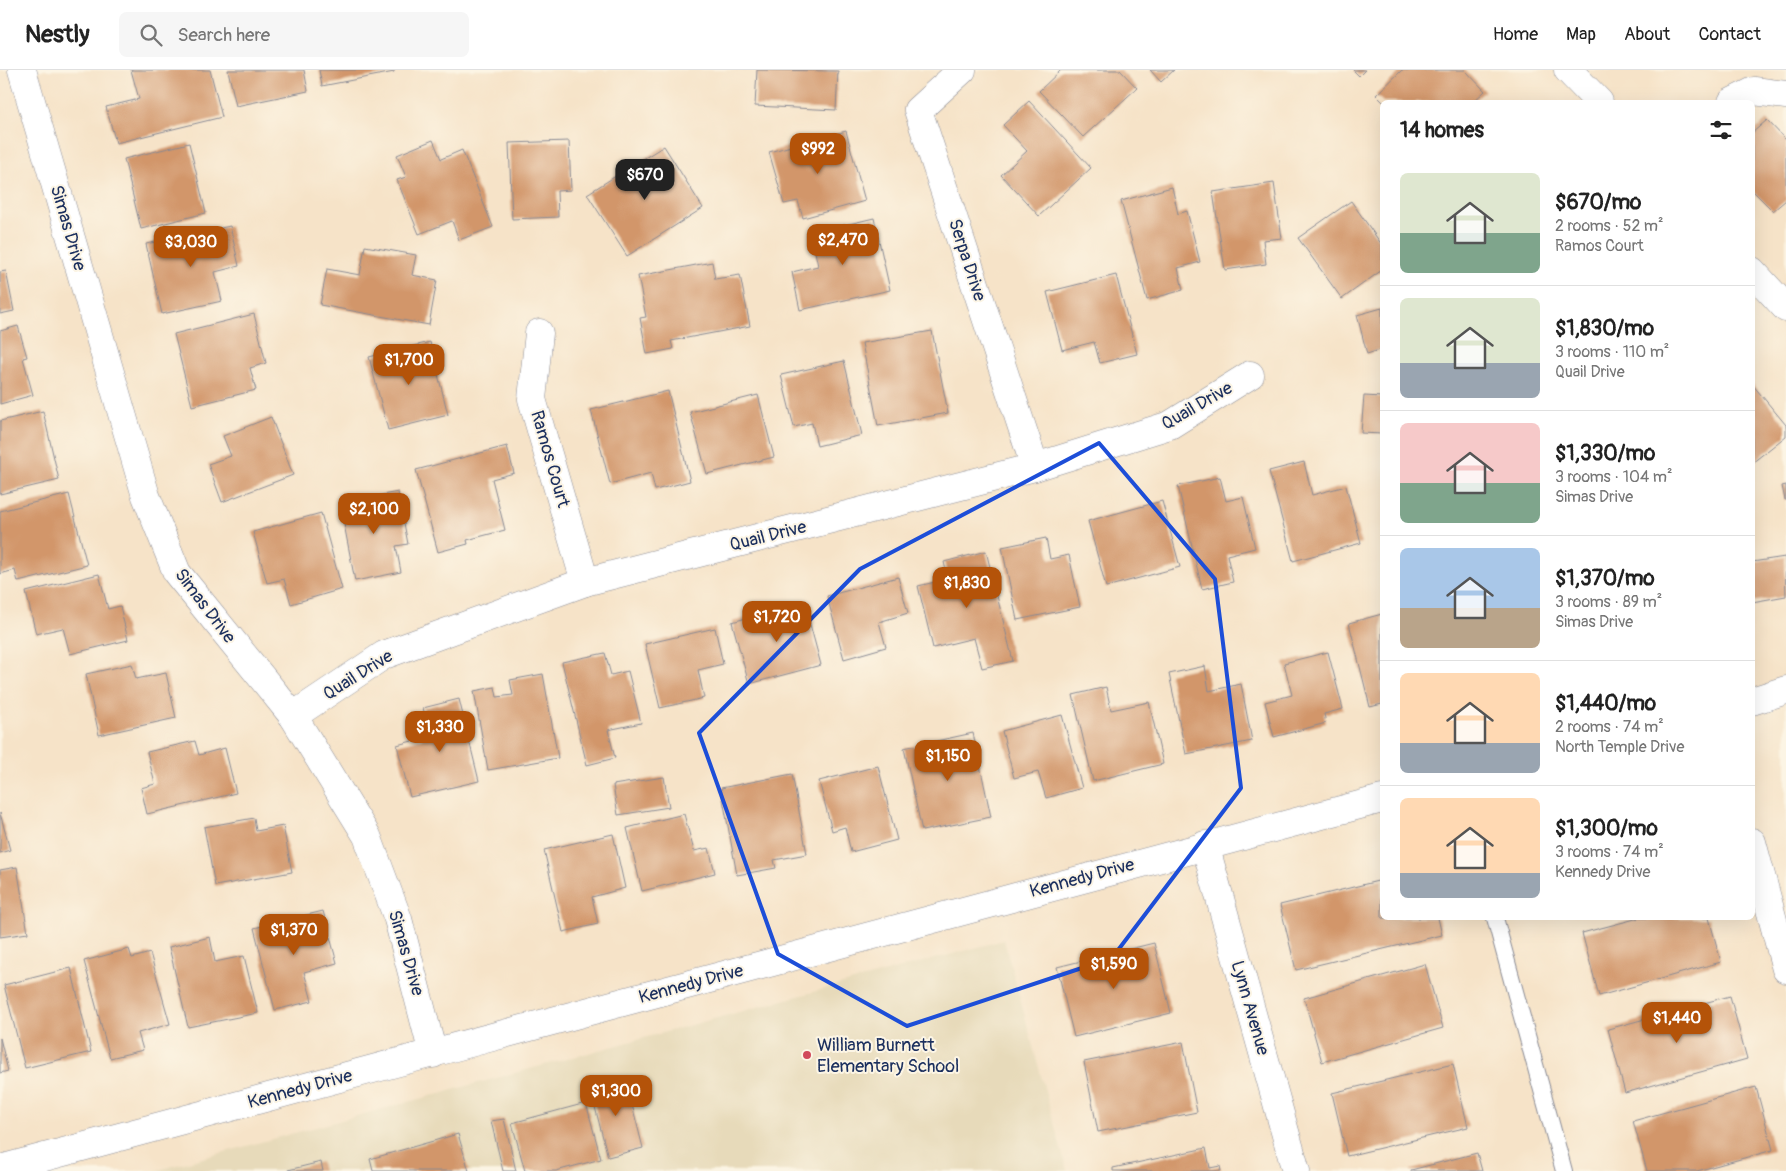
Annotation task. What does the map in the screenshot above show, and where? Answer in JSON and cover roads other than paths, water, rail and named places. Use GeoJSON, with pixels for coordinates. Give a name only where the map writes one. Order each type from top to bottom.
{"type":"FeatureCollection","features":[{"type":"Feature","properties":{"kind":"street","name":"Simas Drive"},"geometry":{"type":"LineString","coordinates":[[22,70],[146,496],[177,573],[293,716],[366,836],[398,919],[433,1054]]}},
{"type":"Feature","properties":{"kind":"street","name":"Serpa Drive"},"geometry":{"type":"LineString","coordinates":[[962,70],[918,110],[1035,467]]}},
{"type":"Feature","properties":{"kind":"street"},"geometry":{"type":"LineString","coordinates":[[1568,70],[1597,100]]}},
{"type":"Feature","properties":{"kind":"street"},"geometry":{"type":"LineString","coordinates":[[1736,100],[1754,90],[1786,95]]}},
{"type":"Feature","properties":{"kind":"street"},"geometry":{"type":"LineString","coordinates":[[1755,274],[1786,308]]}},
{"type":"Feature","properties":{"kind":"street","name":"Ramos Court"},"geometry":{"type":"LineString","coordinates":[[538,333],[532,399],[585,582]]}},
{"type":"Feature","properties":{"kind":"street","name":"Quail Drive"},"geometry":{"type":"LineString","coordinates":[[293,716],[384,655],[585,582],[1035,467],[1170,426],[1250,375]]}},
{"type":"Feature","properties":{"kind":"street"},"geometry":{"type":"LineString","coordinates":[[1755,700],[1786,690]]}},
{"type":"Feature","properties":{"kind":"street","name":"Kennedy Drive"},"geometry":{"type":"LineString","coordinates":[[0,1169],[1380,800]]}},
{"type":"Feature","properties":{"kind":"street","name":"Lynn Avenue"},"geometry":{"type":"LineString","coordinates":[[1205,845],[1296,1171]]}},
{"type":"Feature","properties":{"kind":"street"},"geometry":{"type":"LineString","coordinates":[[1755,853],[1786,968]]}},
{"type":"Feature","properties":{"kind":"lane"},"geometry":{"type":"LineString","coordinates":[[1496,920],[1564,1171]]}},
{"type":"Feature","properties":{"kind":"place","name":"William Burnett Elementary School"},"geometry":{"type":"Point","coordinates":[807,1055]}}]}
